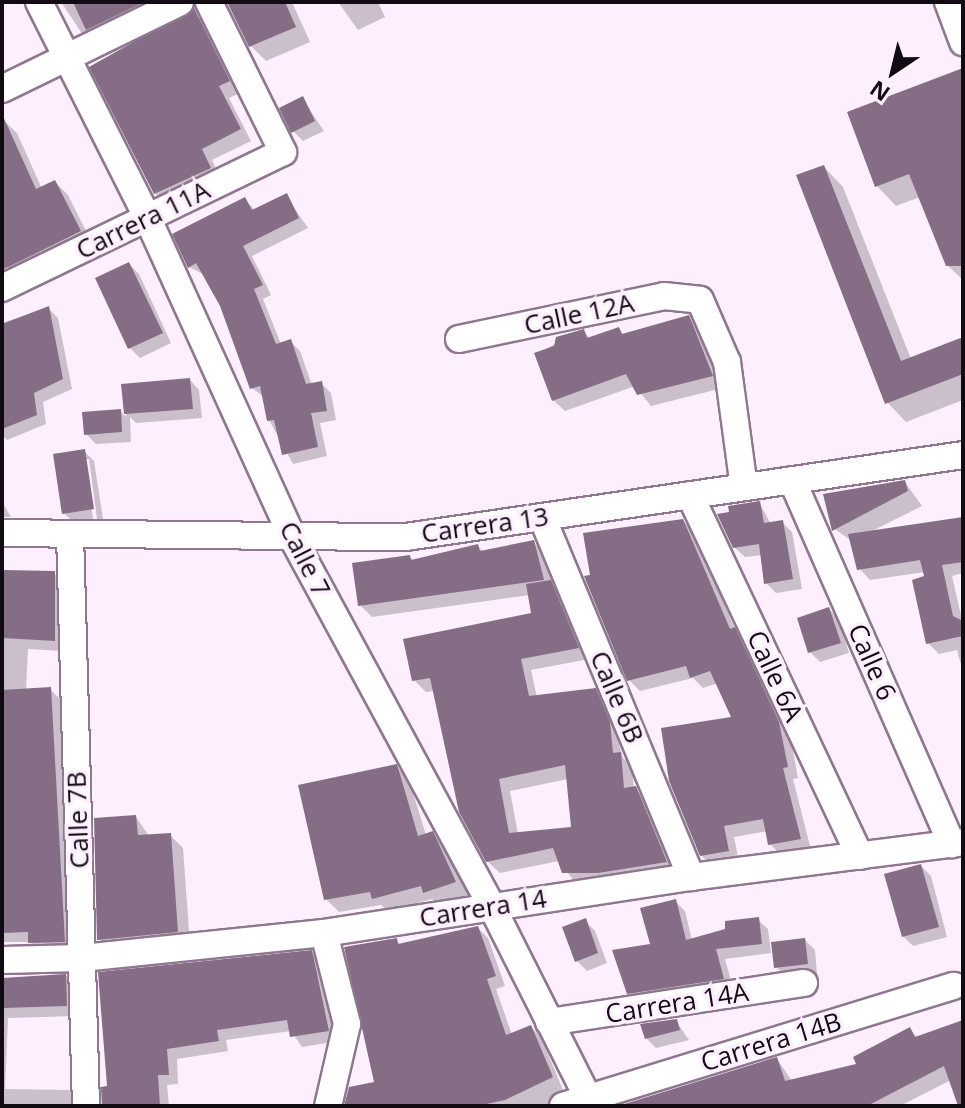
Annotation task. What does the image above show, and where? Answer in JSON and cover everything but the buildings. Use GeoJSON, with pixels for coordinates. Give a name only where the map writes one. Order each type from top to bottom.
{"type":"FeatureCollection","features":[{"type":"Feature","properties":{"kind":"street","name":"Calle 7"},"geometry":{"type":"LineString","coordinates":[[39,2],[148,219],[292,537],[492,907],[549,1022],[581,1103]]}},
{"type":"Feature","properties":{"kind":"street"},"geometry":{"type":"LineString","coordinates":[[2,89],[180,2]]}},
{"type":"Feature","properties":{"kind":"street","name":"Carrera 11A"},"geometry":{"type":"LineString","coordinates":[[2,288],[283,152],[209,2]]}},
{"type":"Feature","properties":{"kind":"street"},"geometry":{"type":"LineString","coordinates":[[948,2],[963,42]]}},
{"type":"Feature","properties":{"kind":"street","name":"Calle 12A"},"geometry":{"type":"LineString","coordinates":[[459,339],[664,296],[700,300],[727,362],[744,487]]}},
{"type":"Feature","properties":{"kind":"street","name":"Carrera 13"},"geometry":{"type":"LineString","coordinates":[[2,533],[406,537],[963,455]]}},
{"type":"Feature","properties":{"kind":"street","name":"Calle 6"},"geometry":{"type":"LineString","coordinates":[[792,480],[957,843]]}},
{"type":"Feature","properties":{"kind":"street","name":"Calle 6A"},"geometry":{"type":"LineString","coordinates":[[690,495],[860,856]]}},
{"type":"Feature","properties":{"kind":"street","name":"Calle 6B"},"geometry":{"type":"LineString","coordinates":[[542,517],[691,877]]}},
{"type":"Feature","properties":{"kind":"street","name":"Calle 7B"},"geometry":{"type":"LineString","coordinates":[[70,534],[86,1106]]}},
{"type":"Feature","properties":{"kind":"street","name":"Carrera 14"},"geometry":{"type":"LineString","coordinates":[[2,960],[82,958],[324,933],[691,877],[957,843]]}},
{"type":"Feature","properties":{"kind":"street"},"geometry":{"type":"LineString","coordinates":[[324,933],[347,1024],[328,1106]]}},
{"type":"Feature","properties":{"kind":"street","name":"Carrera 14A"},"geometry":{"type":"LineString","coordinates":[[549,1022],[804,983]]}},
{"type":"Feature","properties":{"kind":"street","name":"Carrera 14B"},"geometry":{"type":"LineString","coordinates":[[581,1103],[954,986]]}}]}
